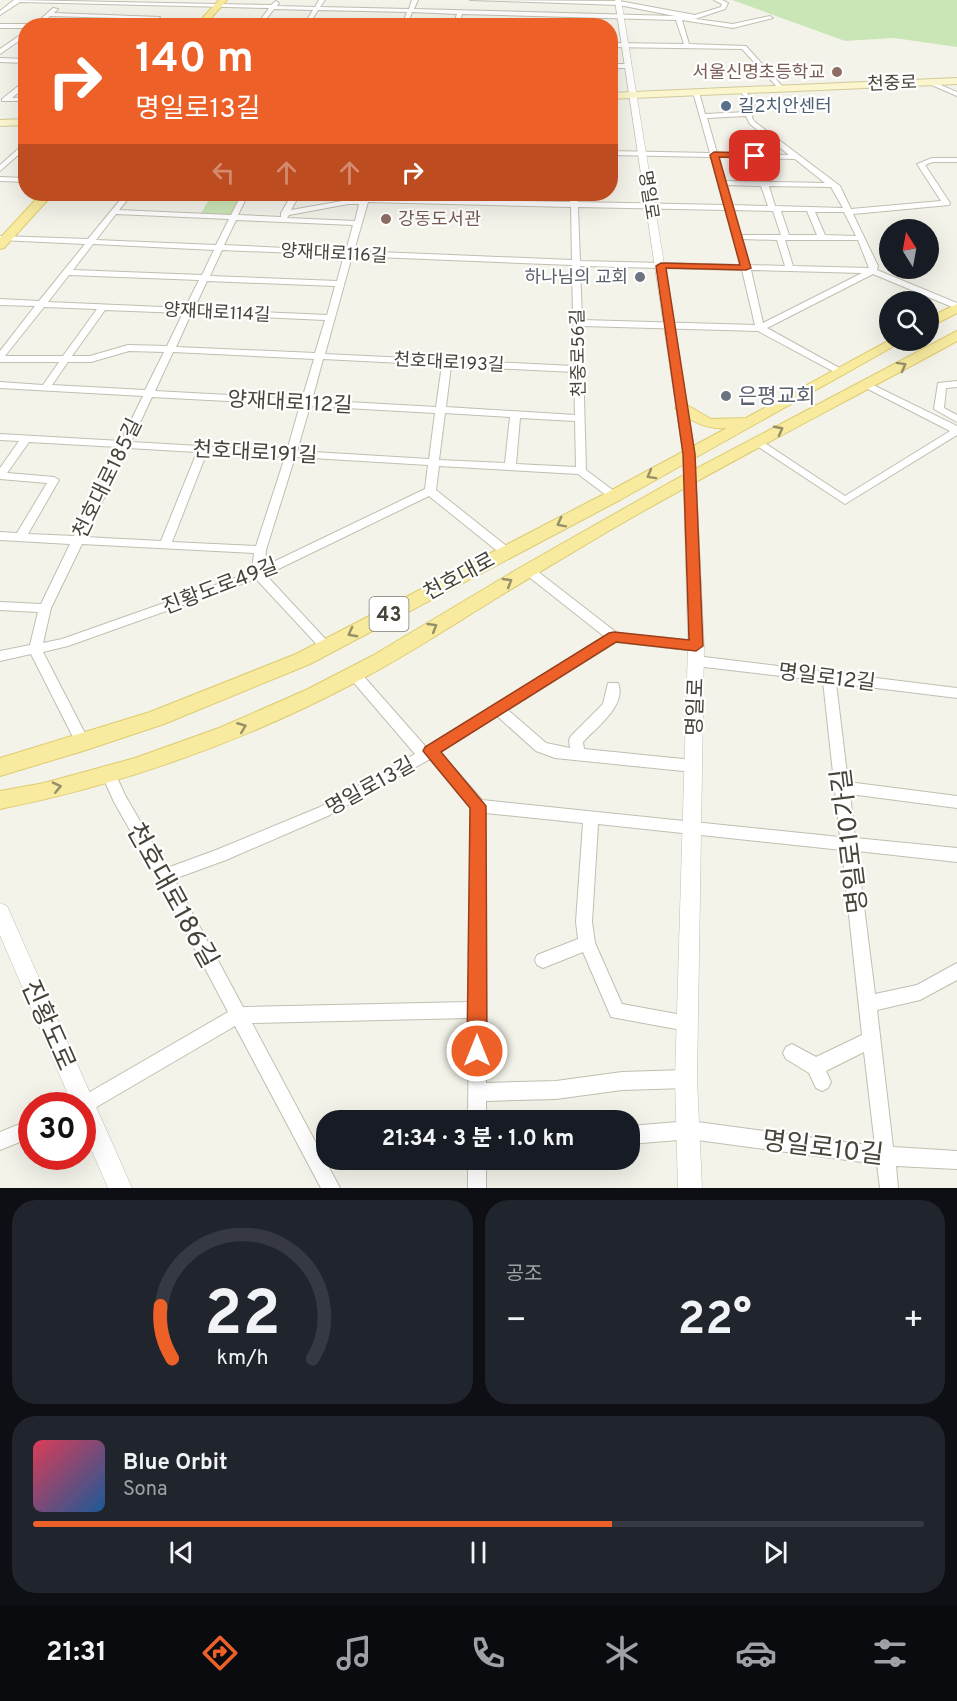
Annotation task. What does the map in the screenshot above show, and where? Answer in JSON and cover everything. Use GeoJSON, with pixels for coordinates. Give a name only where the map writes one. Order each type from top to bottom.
{"type":"FeatureCollection","features":[{"type":"Feature","properties":{"kind":"main road"},"geometry":{"type":"LineString","coordinates":[[206,18],[220,3]]}},
{"type":"Feature","properties":{"kind":"main road","name":"천중로"},"geometry":{"type":"LineString","coordinates":[[618,96],[957,81]]}},
{"type":"Feature","properties":{"kind":"main road"},"geometry":{"type":"LineString","coordinates":[[0,123],[18,122]]}},
{"type":"Feature","properties":{"kind":"main road"},"geometry":{"type":"LineString","coordinates":[[2,240],[40,201]]}},
{"type":"Feature","properties":{"kind":"main road"},"geometry":{"type":"LineString","coordinates":[[939,318],[957,307]]}},
{"type":"Feature","properties":{"kind":"main road","name":"천호대로"},"geometry":{"type":"LineString","coordinates":[[0,800],[109,775],[243,727],[354,674],[528,570],[690,478],[957,335]]}},
{"type":"Feature","properties":{"kind":"main road","name":"천호대로"},"geometry":{"type":"LineString","coordinates":[[0,767],[83,744],[239,686],[326,647],[505,551],[614,496],[879,350]]}},
{"type":"Feature","properties":{"kind":"main road"},"geometry":{"type":"LineString","coordinates":[[682,408],[701,421],[709,423],[727,424],[752,419]]}},
{"type":"Feature","properties":{"kind":"street"},"geometry":{"type":"LineString","coordinates":[[0,13],[18,0],[41,0],[220,3],[272,8],[540,16],[677,15],[695,17],[723,8],[725,3],[717,0]]}},
{"type":"Feature","properties":{"kind":"street"},"geometry":{"type":"LineString","coordinates":[[264,18],[278,0]]}},
{"type":"Feature","properties":{"kind":"street"},"geometry":{"type":"LineString","coordinates":[[310,18],[322,0]]}},
{"type":"Feature","properties":{"kind":"street"},"geometry":{"type":"LineString","coordinates":[[407,18],[415,0]]}},
{"type":"Feature","properties":{"kind":"street"},"geometry":{"type":"LineString","coordinates":[[473,0],[619,2],[733,26],[770,18]]}},
{"type":"Feature","properties":{"kind":"street"},"geometry":{"type":"LineString","coordinates":[[483,18],[485,0]]}},
{"type":"Feature","properties":{"kind":"street"},"geometry":{"type":"LineString","coordinates":[[556,0],[568,3]]}},
{"type":"Feature","properties":{"kind":"street"},"geometry":{"type":"LineString","coordinates":[[45,18],[65,1]]}},
{"type":"Feature","properties":{"kind":"street"},"geometry":{"type":"LineString","coordinates":[[50,14],[157,17],[172,2]]}},
{"type":"Feature","properties":{"kind":"street"},"geometry":{"type":"LineString","coordinates":[[525,15],[528,2]]}},
{"type":"Feature","properties":{"kind":"street","name":"명일로"},"geometry":{"type":"LineString","coordinates":[[619,2],[689,454],[696,654],[687,1023],[690,1188]]}},
{"type":"Feature","properties":{"kind":"street"},"geometry":{"type":"LineString","coordinates":[[567,16],[568,3]]}},
{"type":"Feature","properties":{"kind":"street"},"geometry":{"type":"LineString","coordinates":[[433,18],[436,12]]}},
{"type":"Feature","properties":{"kind":"street"},"geometry":{"type":"LineString","coordinates":[[458,18],[460,13]]}},
{"type":"Feature","properties":{"kind":"street"},"geometry":{"type":"LineString","coordinates":[[677,15],[687,46]]}},
{"type":"Feature","properties":{"kind":"street"},"geometry":{"type":"LineString","coordinates":[[0,26],[18,26]]}},
{"type":"Feature","properties":{"kind":"street"},"geometry":{"type":"LineString","coordinates":[[0,52],[18,39]]}},
{"type":"Feature","properties":{"kind":"street"},"geometry":{"type":"LineString","coordinates":[[618,45],[744,47],[781,88]]}},
{"type":"Feature","properties":{"kind":"street"},"geometry":{"type":"LineString","coordinates":[[0,60],[18,61]]}},
{"type":"Feature","properties":{"kind":"street"},"geometry":{"type":"LineString","coordinates":[[618,66],[628,66]]}},
{"type":"Feature","properties":{"kind":"street"},"geometry":{"type":"LineString","coordinates":[[929,82],[957,94]]}},
{"type":"Feature","properties":{"kind":"street"},"geometry":{"type":"LineString","coordinates":[[3,100],[18,88]]}},
{"type":"Feature","properties":{"kind":"street"},"geometry":{"type":"LineString","coordinates":[[742,90],[752,102],[750,114],[752,123],[837,188],[874,266],[873,271]]}},
{"type":"Feature","properties":{"kind":"street"},"geometry":{"type":"LineString","coordinates":[[696,92],[746,268],[760,328]]}},
{"type":"Feature","properties":{"kind":"street"},"geometry":{"type":"LineString","coordinates":[[3,100],[18,99]]}},
{"type":"Feature","properties":{"kind":"street"},"geometry":{"type":"LineString","coordinates":[[703,116],[750,114]]}},
{"type":"Feature","properties":{"kind":"street"},"geometry":{"type":"LineString","coordinates":[[0,169],[18,152]]}},
{"type":"Feature","properties":{"kind":"street"},"geometry":{"type":"LineString","coordinates":[[618,153],[796,156]]}},
{"type":"Feature","properties":{"kind":"street"},"geometry":{"type":"LineString","coordinates":[[600,201],[651,205],[848,211],[946,203],[921,164],[932,160],[957,160]]}},
{"type":"Feature","properties":{"kind":"street"},"geometry":{"type":"LineString","coordinates":[[0,179],[18,180]]}},
{"type":"Feature","properties":{"kind":"street"},"geometry":{"type":"LineString","coordinates":[[722,183],[833,185]]}},
{"type":"Feature","properties":{"kind":"street"},"geometry":{"type":"LineString","coordinates":[[764,183],[783,237],[790,269]]}},
{"type":"Feature","properties":{"kind":"street"},"geometry":{"type":"LineString","coordinates":[[0,358],[122,201]]}},
{"type":"Feature","properties":{"kind":"street","name":"천호대로185길"},"geometry":{"type":"LineString","coordinates":[[35,649],[45,608],[242,201]]}},
{"type":"Feature","properties":{"kind":"street"},"geometry":{"type":"LineString","coordinates":[[284,216],[292,201]]}},
{"type":"Feature","properties":{"kind":"street"},"geometry":{"type":"LineString","coordinates":[[284,216],[352,201]]}},
{"type":"Feature","properties":{"kind":"street"},"geometry":{"type":"LineString","coordinates":[[326,647],[258,574],[260,550],[291,454],[364,201]]}},
{"type":"Feature","properties":{"kind":"street","name":"천중로56길"},"geometry":{"type":"LineString","coordinates":[[574,201],[581,471]]}},
{"type":"Feature","properties":{"kind":"street"},"geometry":{"type":"LineString","coordinates":[[810,209],[822,238]]}},
{"type":"Feature","properties":{"kind":"street"},"geometry":{"type":"LineString","coordinates":[[113,212],[234,217],[284,216],[358,223]]}},
{"type":"Feature","properties":{"kind":"street"},"geometry":{"type":"LineString","coordinates":[[737,237],[861,238]]}},
{"type":"Feature","properties":{"kind":"street","name":"양재대로116길"},"geometry":{"type":"LineString","coordinates":[[2,240],[576,263],[873,271]]}},
{"type":"Feature","properties":{"kind":"street"},"geometry":{"type":"LineString","coordinates":[[760,328],[873,271],[957,307]]}},
{"type":"Feature","properties":{"kind":"street"},"geometry":{"type":"LineString","coordinates":[[67,272],[340,284]]}},
{"type":"Feature","properties":{"kind":"street","name":"양재대로114길"},"geometry":{"type":"LineString","coordinates":[[0,302],[330,318]]}},
{"type":"Feature","properties":{"kind":"street"},"geometry":{"type":"LineString","coordinates":[[45,388],[103,307]]}},
{"type":"Feature","properties":{"kind":"street"},"geometry":{"type":"LineString","coordinates":[[578,323],[760,328],[840,372]]}},
{"type":"Feature","properties":{"kind":"street"},"geometry":{"type":"LineString","coordinates":[[0,358],[24,361],[67,357],[91,358],[128,348],[170,349]]}},
{"type":"Feature","properties":{"kind":"street","name":"천호대로193길"},"geometry":{"type":"LineString","coordinates":[[170,349],[579,369]]}},
{"type":"Feature","properties":{"kind":"street"},"geometry":{"type":"LineString","coordinates":[[447,362],[430,491],[505,551]]}},
{"type":"Feature","properties":{"kind":"street"},"geometry":{"type":"LineString","coordinates":[[957,384],[941,386],[939,409],[957,419]]}},
{"type":"Feature","properties":{"kind":"street"},"geometry":{"type":"LineString","coordinates":[[867,385],[957,430]]}},
{"type":"Feature","properties":{"kind":"street","name":"양재대로112길"},"geometry":{"type":"LineString","coordinates":[[0,386],[580,418]]}},
{"type":"Feature","properties":{"kind":"street"},"geometry":{"type":"LineString","coordinates":[[510,466],[515,415]]}},
{"type":"Feature","properties":{"kind":"street"},"geometry":{"type":"LineString","coordinates":[[756,442],[845,501],[957,430]]}},
{"type":"Feature","properties":{"kind":"street","name":"천호대로191길"},"geometry":{"type":"LineString","coordinates":[[0,437],[581,471]]}},
{"type":"Feature","properties":{"kind":"street"},"geometry":{"type":"LineString","coordinates":[[20,538],[54,480],[0,476],[26,438]]}},
{"type":"Feature","properties":{"kind":"street"},"geometry":{"type":"LineString","coordinates":[[165,546],[203,448]]}},
{"type":"Feature","properties":{"kind":"street"},"geometry":{"type":"LineString","coordinates":[[581,471],[614,496]]}},
{"type":"Feature","properties":{"kind":"street","name":"진황도로49길"},"geometry":{"type":"LineString","coordinates":[[0,656],[64,643],[258,574],[430,491]]}},
{"type":"Feature","properties":{"kind":"street"},"geometry":{"type":"LineString","coordinates":[[0,537],[260,550]]}},
{"type":"Feature","properties":{"kind":"street"},"geometry":{"type":"LineString","coordinates":[[528,570],[614,637],[696,654]]}},
{"type":"Feature","properties":{"kind":"street"},"geometry":{"type":"LineString","coordinates":[[0,606],[45,608]]}},
{"type":"Feature","properties":{"kind":"street","name":"명일로13길"},"geometry":{"type":"LineString","coordinates":[[164,876],[221,855],[325,811],[428,753],[614,637]]}},
{"type":"Feature","properties":{"kind":"street"},"geometry":{"type":"LineString","coordinates":[[35,649],[83,744]]}},
{"type":"Feature","properties":{"kind":"street","name":"명일로12길"},"geometry":{"type":"LineString","coordinates":[[696,654],[829,677],[957,693]]}},
{"type":"Feature","properties":{"kind":"street"},"geometry":{"type":"LineString","coordinates":[[354,674],[478,806],[957,855]]}},
{"type":"Feature","properties":{"kind":"street","name":"명일로10가길"},"geometry":{"type":"LineString","coordinates":[[829,677],[890,1188]]}},
{"type":"Feature","properties":{"kind":"street"},"geometry":{"type":"LineString","coordinates":[[577,753],[576,740],[609,706],[613,686]]}},
{"type":"Feature","properties":{"kind":"street","name":"명일로"},"geometry":{"type":"LineString","coordinates":[[498,709],[541,747],[555,752],[693,766]]}},
{"type":"Feature","properties":{"kind":"street","name":"천호대로186길"},"geometry":{"type":"LineString","coordinates":[[109,775],[119,798],[164,876],[331,1188]]}},
{"type":"Feature","properties":{"kind":"street"},"geometry":{"type":"LineString","coordinates":[[843,786],[957,802]]}},
{"type":"Feature","properties":{"kind":"street"},"geometry":{"type":"LineString","coordinates":[[477,1110],[478,806]]}},
{"type":"Feature","properties":{"kind":"street"},"geometry":{"type":"LineString","coordinates":[[591,817],[584,922],[587,944],[617,1011],[687,1023]]}},
{"type":"Feature","properties":{"kind":"street","name":"진황도로"},"geometry":{"type":"LineString","coordinates":[[0,912],[78,1092]]}},
{"type":"Feature","properties":{"kind":"street"},"geometry":{"type":"LineString","coordinates":[[543,960],[587,944]]}},
{"type":"Feature","properties":{"kind":"street"},"geometry":{"type":"LineString","coordinates":[[868,1004],[920,992],[957,971]]}},
{"type":"Feature","properties":{"kind":"street"},"geometry":{"type":"LineString","coordinates":[[96,1099],[238,1015],[477,1010]]}},
{"type":"Feature","properties":{"kind":"street"},"geometry":{"type":"LineString","coordinates":[[792,1053],[819,1074],[872,1039]]}},
{"type":"Feature","properties":{"kind":"street"},"geometry":{"type":"LineString","coordinates":[[477,1092],[556,1090],[622,1081],[687,1079]]}},
{"type":"Feature","properties":{"kind":"street"},"geometry":{"type":"LineString","coordinates":[[640,1134],[690,1130]]}},
{"type":"Feature","properties":{"kind":"street","name":"명일로10길"},"geometry":{"type":"LineString","coordinates":[[690,1130],[885,1156],[957,1160]]}},
{"type":"Feature","properties":{"kind":"street","name":"진황도로"},"geometry":{"type":"LineString","coordinates":[[96,1133],[120,1188]]}},
{"type":"Feature","properties":{"kind":"street"},"geometry":{"type":"LineString","coordinates":[[0,1141],[18,1134]]}},
{"type":"Feature","properties":{"kind":"street"},"geometry":{"type":"LineString","coordinates":[[477,1170],[477,1188]]}},
{"type":"Feature","properties":{"kind":"green space"},"geometry":{"type":"Polygon","coordinates":[[[732,0],[957,0],[957,47],[894,38],[845,41],[732,0]]]}},
{"type":"Feature","properties":{"kind":"green space"},"geometry":{"type":"Polygon","coordinates":[[[208,201],[239,201],[232,216],[200,215],[208,201]]]}},
{"type":"Feature","properties":{"kind":"place","name":"서울신명초등학교"},"geometry":{"type":"Point","coordinates":[837,72]}},
{"type":"Feature","properties":{"kind":"place","name":"길2치안센터"},"geometry":{"type":"Point","coordinates":[726,106]}},
{"type":"Feature","properties":{"kind":"place","name":"강동도서관"},"geometry":{"type":"Point","coordinates":[386,219]}},
{"type":"Feature","properties":{"kind":"place","name":"하나님의 교회"},"geometry":{"type":"Point","coordinates":[640,277]}},
{"type":"Feature","properties":{"kind":"place","name":"은평교회"},"geometry":{"type":"Point","coordinates":[726,396]}},
{"type":"Feature","properties":{"kind":"route"},"geometry":{"type":"LineString","coordinates":[[477,1051],[478,806],[431,751],[614,637],[696,646],[689,454],[661,266],[746,268],[714,155],[755,156]]}}]}
